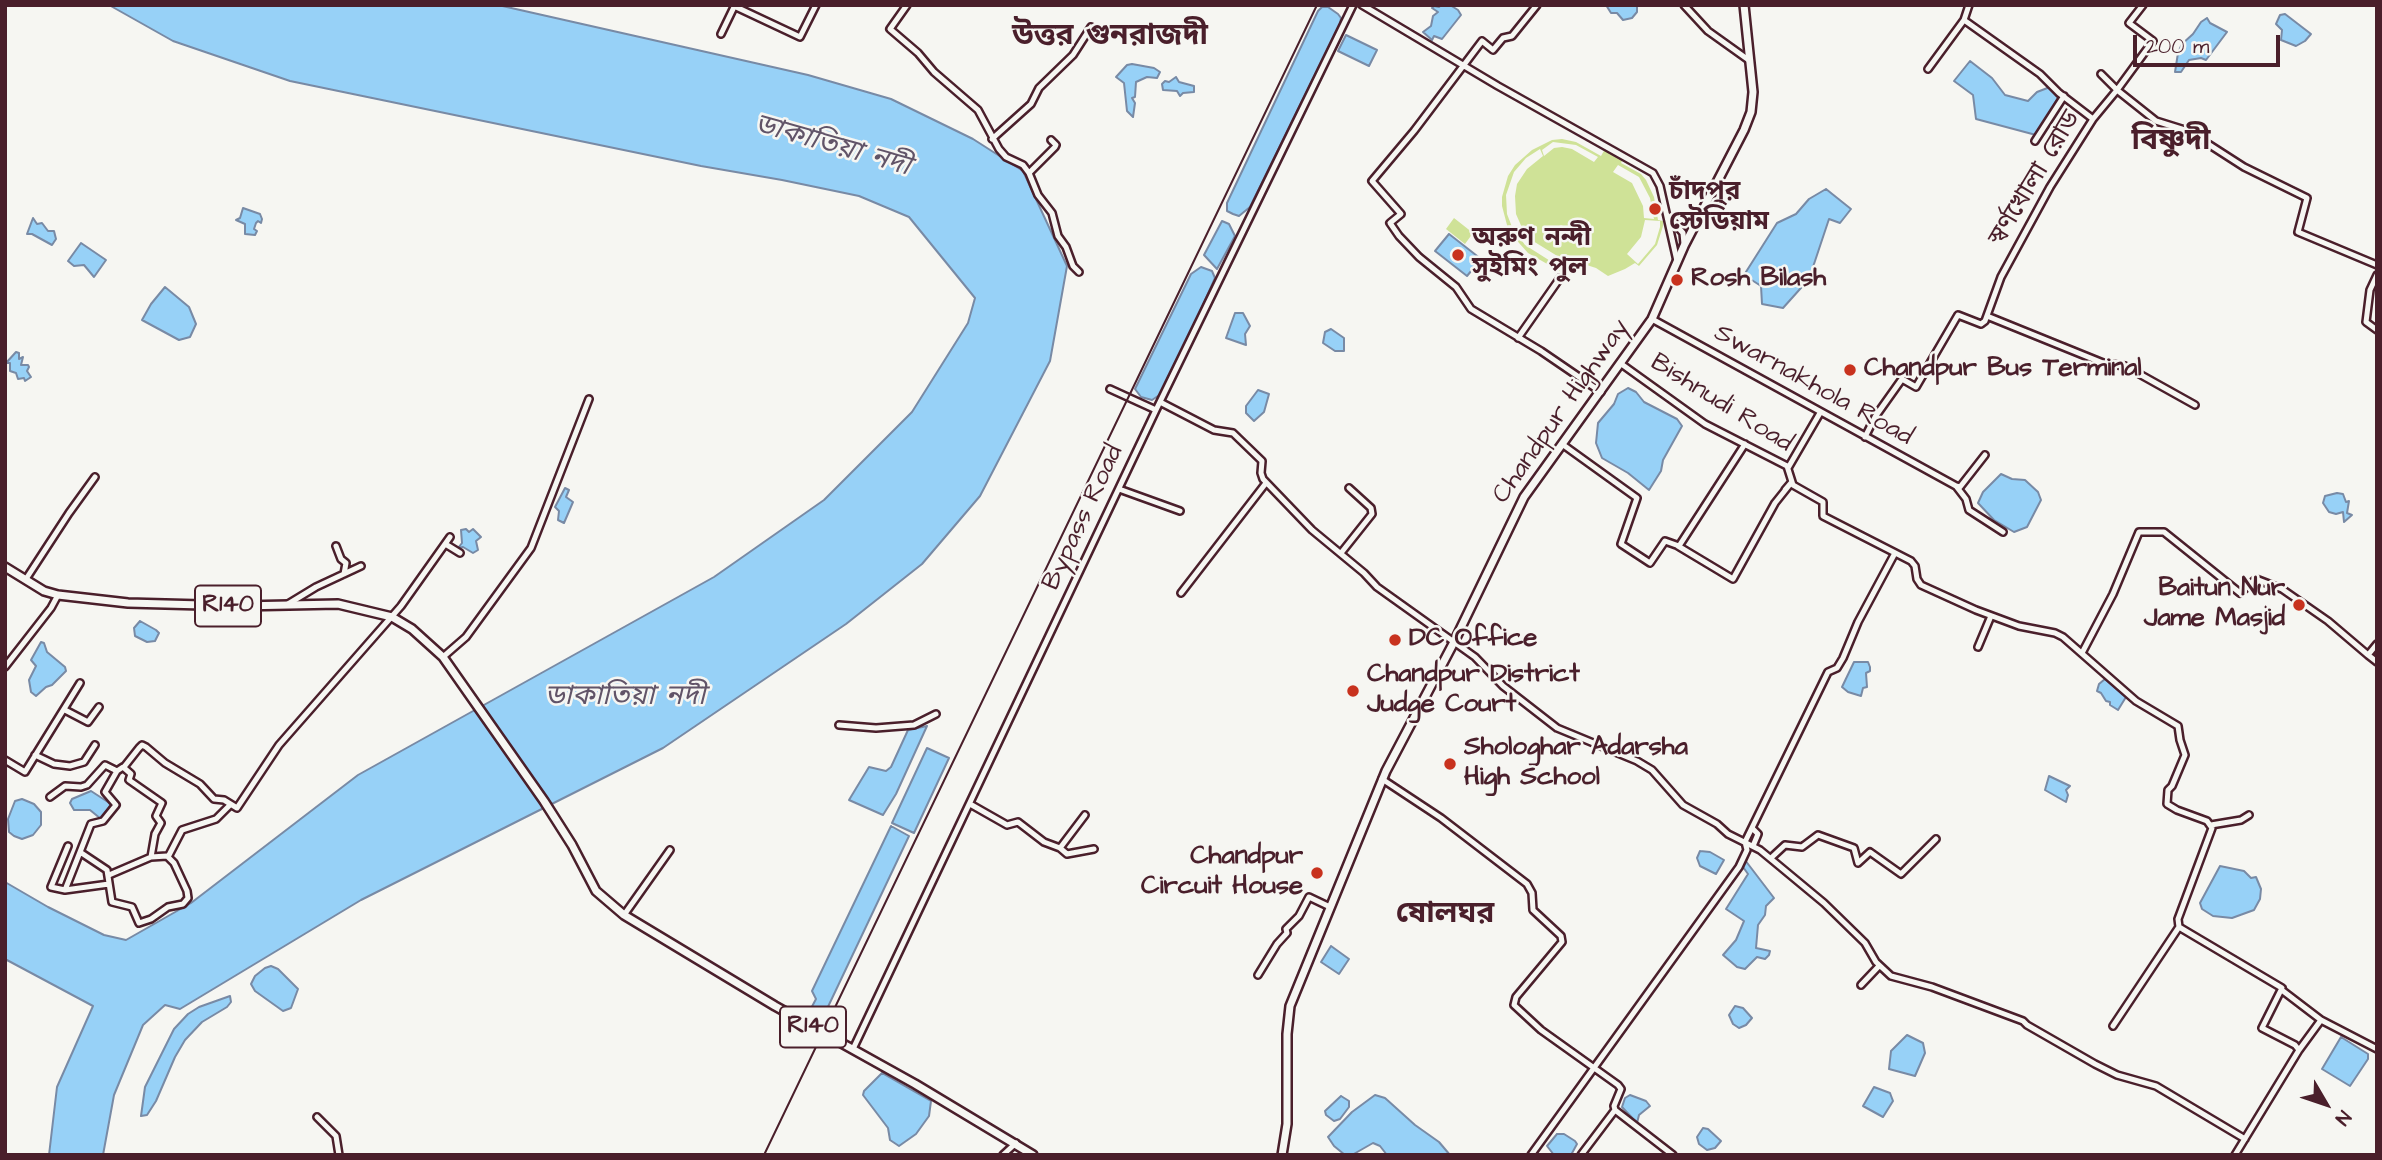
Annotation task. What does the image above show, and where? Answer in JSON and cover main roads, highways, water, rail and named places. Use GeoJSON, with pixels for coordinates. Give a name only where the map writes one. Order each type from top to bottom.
{"type":"FeatureCollection","features":[{"type":"Feature","properties":{"kind":"main road","name":"Chandpur Highway"},"geometry":{"type":"LineString","coordinates":[[1282,1155],[1287,1124],[1287,1034],[1290,1006],[1382,779],[1454,642],[1524,497],[1652,319],[1684,246],[1751,112],[1753,92],[1744,5]]}},
{"type":"Feature","properties":{"kind":"main road","name":"R140"},"geometry":{"type":"LineString","coordinates":[[5,567],[44,591],[58,595],[128,603],[240,606],[338,604],[392,617],[412,629],[443,657],[544,801],[572,845],[596,891],[624,915],[1033,1155]]}},
{"type":"Feature","properties":{"kind":"water","name":"ডাকাতিয়া নদী"},"geometry":{"type":"Polygon","coordinates":[[[109,5],[498,5],[808,75],[891,99],[973,139],[1023,171],[1067,266],[1050,361],[980,496],[922,564],[846,624],[663,748],[361,900],[180,1009],[165,1005],[143,1025],[114,1095],[103,1155],[49,1155],[57,1087],[93,1006],[5,959],[5,882],[104,935],[126,940],[191,903],[358,775],[714,577],[824,500],[912,412],[968,323],[975,298],[909,217],[859,196],[290,81],[173,41],[109,5]]]}},
{"type":"Feature","properties":{"kind":"water"},"geometry":{"type":"Polygon","coordinates":[[[1450,5],[1461,15],[1442,39],[1434,36],[1432,40],[1423,32],[1431,26],[1433,16],[1438,12],[1432,8],[1450,5]]]}},
{"type":"Feature","properties":{"kind":"water"},"geometry":{"type":"Polygon","coordinates":[[[1606,5],[1637,5],[1637,12],[1632,18],[1623,20],[1617,13],[1611,13],[1606,5]]]}},
{"type":"Feature","properties":{"kind":"water"},"geometry":{"type":"Polygon","coordinates":[[[1322,7],[1328,7],[1338,14],[1341,18],[1340,24],[1250,207],[1239,216],[1233,214],[1227,211],[1227,203],[1322,7]]]}},
{"type":"Feature","properties":{"kind":"water"},"geometry":{"type":"Polygon","coordinates":[[[2285,14],[2311,34],[2296,46],[2281,40],[2282,30],[2276,24],[2280,15],[2285,14]]]}},
{"type":"Feature","properties":{"kind":"water"},"geometry":{"type":"Polygon","coordinates":[[[2207,18],[2210,23],[2227,32],[2206,60],[2189,60],[2181,72],[2175,72],[2182,44],[2207,18]]]}},
{"type":"Feature","properties":{"kind":"water"},"geometry":{"type":"Polygon","coordinates":[[[1346,35],[1377,50],[1369,66],[1338,51],[1346,35]]]}},
{"type":"Feature","properties":{"kind":"water"},"geometry":{"type":"Polygon","coordinates":[[[1970,61],[1992,78],[2005,95],[2028,101],[2037,92],[2050,87],[2058,98],[2036,135],[1976,119],[1973,95],[1954,81],[1970,61]]]}},
{"type":"Feature","properties":{"kind":"water"},"geometry":{"type":"Polygon","coordinates":[[[1127,65],[1154,68],[1160,72],[1157,78],[1147,77],[1136,82],[1135,97],[1132,98],[1135,103],[1133,117],[1127,111],[1124,83],[1116,77],[1127,65]]]}},
{"type":"Feature","properties":{"kind":"water"},"geometry":{"type":"Polygon","coordinates":[[[1176,77],[1179,82],[1194,86],[1194,92],[1180,96],[1177,91],[1163,90],[1162,84],[1165,81],[1169,82],[1176,77]]]}},
{"type":"Feature","properties":{"kind":"water"},"geometry":{"type":"Polygon","coordinates":[[[1826,189],[1851,209],[1840,223],[1829,219],[1809,279],[1783,308],[1762,304],[1761,286],[1744,275],[1777,223],[1796,214],[1809,199],[1826,189]]]}},
{"type":"Feature","properties":{"kind":"water"},"geometry":{"type":"Polygon","coordinates":[[[243,208],[260,214],[262,219],[261,223],[256,223],[255,235],[245,234],[245,224],[236,220],[240,218],[243,208]]]}},
{"type":"Feature","properties":{"kind":"water"},"geometry":{"type":"Polygon","coordinates":[[[33,218],[37,224],[42,223],[48,231],[54,231],[56,239],[52,245],[27,234],[33,218]]]}},
{"type":"Feature","properties":{"kind":"water"},"geometry":{"type":"Polygon","coordinates":[[[1222,221],[1229,224],[1235,236],[1217,269],[1204,255],[1222,221]]]}},
{"type":"Feature","properties":{"kind":"water","name":"অরুণ নন্দী সুইমিং পুল"},"geometry":{"type":"Polygon","coordinates":[[[1449,234],[1481,259],[1467,276],[1435,251],[1449,234]]]}},
{"type":"Feature","properties":{"kind":"water"},"geometry":{"type":"Polygon","coordinates":[[[81,243],[106,260],[94,277],[84,265],[74,266],[68,261],[81,243]]]}},
{"type":"Feature","properties":{"kind":"water"},"geometry":{"type":"Polygon","coordinates":[[[1201,267],[1212,271],[1215,278],[1164,392],[1152,400],[1141,397],[1135,389],[1191,274],[1201,267]]]}},
{"type":"Feature","properties":{"kind":"water"},"geometry":{"type":"Polygon","coordinates":[[[165,287],[189,307],[196,324],[190,337],[179,340],[142,320],[165,287]]]}},
{"type":"Feature","properties":{"kind":"water"},"geometry":{"type":"Polygon","coordinates":[[[1235,313],[1243,313],[1250,326],[1245,334],[1246,345],[1226,338],[1235,313]]]}},
{"type":"Feature","properties":{"kind":"water"},"geometry":{"type":"Polygon","coordinates":[[[1331,329],[1344,338],[1344,351],[1335,351],[1323,343],[1325,332],[1331,329]]]}},
{"type":"Feature","properties":{"kind":"water"},"geometry":{"type":"Polygon","coordinates":[[[16,352],[19,353],[19,359],[23,357],[21,365],[29,367],[27,371],[31,377],[25,381],[24,378],[18,379],[16,373],[10,371],[10,363],[6,363],[16,352]]]}},
{"type":"Feature","properties":{"kind":"water"},"geometry":{"type":"Polygon","coordinates":[[[1628,388],[1636,392],[1644,402],[1677,419],[1682,426],[1649,490],[1628,473],[1602,458],[1596,443],[1598,423],[1614,404],[1618,394],[1628,388]]]}},
{"type":"Feature","properties":{"kind":"water"},"geometry":{"type":"Polygon","coordinates":[[[1258,390],[1269,394],[1264,412],[1254,421],[1246,413],[1246,406],[1258,390]]]}},
{"type":"Feature","properties":{"kind":"water"},"geometry":{"type":"Polygon","coordinates":[[[2001,474],[2012,479],[2025,480],[2038,492],[2041,500],[2027,527],[2014,532],[1994,520],[1978,503],[1983,492],[2001,474]]]}},
{"type":"Feature","properties":{"kind":"water"},"geometry":{"type":"Polygon","coordinates":[[[565,488],[569,490],[566,497],[573,502],[564,523],[558,520],[559,511],[555,507],[565,488]]]}},
{"type":"Feature","properties":{"kind":"water"},"geometry":{"type":"Polygon","coordinates":[[[2343,494],[2346,502],[2349,501],[2347,513],[2352,515],[2344,522],[2343,512],[2329,512],[2323,503],[2325,496],[2343,494]]]}},
{"type":"Feature","properties":{"kind":"water"},"geometry":{"type":"Polygon","coordinates":[[[466,529],[469,532],[473,529],[481,537],[476,541],[478,550],[473,553],[463,547],[458,548],[462,543],[461,530],[466,529]]]}},
{"type":"Feature","properties":{"kind":"water"},"geometry":{"type":"Polygon","coordinates":[[[140,621],[159,633],[155,641],[147,642],[135,636],[134,628],[140,621]]]}},
{"type":"Feature","properties":{"kind":"water"},"geometry":{"type":"Polygon","coordinates":[[[41,642],[66,671],[36,696],[31,692],[29,680],[36,666],[31,660],[41,642]]]}},
{"type":"Feature","properties":{"kind":"water"},"geometry":{"type":"Polygon","coordinates":[[[1854,662],[1868,662],[1870,667],[1870,671],[1866,673],[1867,687],[1863,688],[1861,696],[1842,687],[1854,662]]]}},
{"type":"Feature","properties":{"kind":"water"},"geometry":{"type":"Polygon","coordinates":[[[2105,679],[2126,697],[2118,710],[2097,691],[2099,684],[2105,679]]]}},
{"type":"Feature","properties":{"kind":"water"},"geometry":{"type":"Polygon","coordinates":[[[927,726],[896,794],[883,815],[849,800],[869,767],[886,771],[891,767],[908,730],[927,726]]]}},
{"type":"Feature","properties":{"kind":"water"},"geometry":{"type":"Polygon","coordinates":[[[927,748],[949,758],[914,833],[892,823],[927,748]]]}},
{"type":"Feature","properties":{"kind":"water"},"geometry":{"type":"Polygon","coordinates":[[[2049,776],[2070,786],[2066,790],[2066,802],[2045,790],[2049,776]]]}},
{"type":"Feature","properties":{"kind":"water"},"geometry":{"type":"Polygon","coordinates":[[[91,791],[111,804],[101,819],[90,810],[74,810],[70,803],[72,799],[91,791]]]}},
{"type":"Feature","properties":{"kind":"water"},"geometry":{"type":"Polygon","coordinates":[[[22,799],[34,804],[41,812],[41,825],[33,835],[22,839],[9,832],[8,819],[15,801],[22,799]]]}},
{"type":"Feature","properties":{"kind":"water"},"geometry":{"type":"Polygon","coordinates":[[[891,826],[909,836],[826,1011],[825,1020],[821,1021],[808,1014],[816,999],[812,991],[891,826]]]}},
{"type":"Feature","properties":{"kind":"water"},"geometry":{"type":"Polygon","coordinates":[[[1700,851],[1710,852],[1724,860],[1716,874],[1700,866],[1697,858],[1700,851]]]}},
{"type":"Feature","properties":{"kind":"water"},"geometry":{"type":"Polygon","coordinates":[[[1745,860],[1774,898],[1766,906],[1765,915],[1758,925],[1756,948],[1770,951],[1769,955],[1765,959],[1757,957],[1745,969],[1737,967],[1723,955],[1736,940],[1744,921],[1726,909],[1748,874],[1743,867],[1745,860]]]}},
{"type":"Feature","properties":{"kind":"water"},"geometry":{"type":"Polygon","coordinates":[[[2220,866],[2244,871],[2251,878],[2256,877],[2261,889],[2260,899],[2254,910],[2232,918],[2213,916],[2202,909],[2200,903],[2220,866]]]}},
{"type":"Feature","properties":{"kind":"water"},"geometry":{"type":"Polygon","coordinates":[[[1331,946],[1349,959],[1339,974],[1321,962],[1331,946]]]}},
{"type":"Feature","properties":{"kind":"water"},"geometry":{"type":"Polygon","coordinates":[[[271,966],[278,969],[298,989],[291,1008],[283,1011],[255,991],[251,984],[255,976],[271,966]]]}},
{"type":"Feature","properties":{"kind":"water"},"geometry":{"type":"Polygon","coordinates":[[[230,996],[231,1002],[227,1007],[202,1022],[185,1040],[156,1101],[147,1115],[141,1116],[145,1087],[174,1029],[199,1007],[230,996]]]}},
{"type":"Feature","properties":{"kind":"water"},"geometry":{"type":"Polygon","coordinates":[[[1735,1006],[1743,1008],[1752,1018],[1739,1028],[1733,1024],[1729,1015],[1735,1006]]]}},
{"type":"Feature","properties":{"kind":"water"},"geometry":{"type":"Polygon","coordinates":[[[1907,1035],[1923,1043],[1925,1053],[1915,1076],[1889,1069],[1891,1051],[1907,1035]]]}},
{"type":"Feature","properties":{"kind":"water"},"geometry":{"type":"Polygon","coordinates":[[[2341,1037],[2368,1054],[2368,1059],[2350,1086],[2322,1069],[2341,1037]]]}},
{"type":"Feature","properties":{"kind":"water"},"geometry":{"type":"Polygon","coordinates":[[[882,1073],[931,1101],[929,1116],[916,1134],[899,1146],[890,1140],[888,1128],[863,1095],[882,1073]]]}},
{"type":"Feature","properties":{"kind":"water"},"geometry":{"type":"Polygon","coordinates":[[[1874,1087],[1890,1093],[1893,1101],[1883,1117],[1863,1106],[1874,1087]]]}},
{"type":"Feature","properties":{"kind":"water"},"geometry":{"type":"Polygon","coordinates":[[[1375,1095],[1385,1098],[1439,1142],[1450,1155],[1387,1155],[1380,1146],[1373,1143],[1352,1155],[1345,1155],[1328,1137],[1352,1112],[1375,1095]]]}},
{"type":"Feature","properties":{"kind":"water"},"geometry":{"type":"Polygon","coordinates":[[[1630,1095],[1646,1101],[1650,1106],[1639,1115],[1637,1123],[1622,1107],[1625,1098],[1630,1095]]]}},
{"type":"Feature","properties":{"kind":"water"},"geometry":{"type":"Polygon","coordinates":[[[1341,1096],[1349,1101],[1349,1107],[1340,1119],[1334,1121],[1325,1111],[1341,1096]]]}},
{"type":"Feature","properties":{"kind":"water"},"geometry":{"type":"Polygon","coordinates":[[[1703,1128],[1708,1129],[1721,1141],[1715,1148],[1707,1150],[1699,1144],[1697,1137],[1703,1128]]]}},
{"type":"Feature","properties":{"kind":"water"},"geometry":{"type":"Polygon","coordinates":[[[1557,1134],[1564,1134],[1577,1144],[1571,1155],[1554,1155],[1547,1146],[1557,1134]]]}},
{"type":"Feature","properties":{"kind":"railway"},"geometry":{"type":"LineString","coordinates":[[764,1155],[1317,5]]}},
{"type":"Feature","properties":{"kind":"place","name":"চাঁদপুর স্টেডিয়াম"},"geometry":{"type":"Point","coordinates":[1655,209]}},
{"type":"Feature","properties":{"kind":"place","name":"অরুণ নন্দী সুইমিং পুল"},"geometry":{"type":"Point","coordinates":[1458,255]}},
{"type":"Feature","properties":{"kind":"place","name":"Rosh Bilash"},"geometry":{"type":"Point","coordinates":[1677,280]}},
{"type":"Feature","properties":{"kind":"place","name":"Chandpur Bus Terminal"},"geometry":{"type":"Point","coordinates":[1850,370]}},
{"type":"Feature","properties":{"kind":"place","name":"Baitun Nur Jame Masjid"},"geometry":{"type":"Point","coordinates":[2299,605]}},
{"type":"Feature","properties":{"kind":"place","name":"DC Office"},"geometry":{"type":"Point","coordinates":[1395,640]}},
{"type":"Feature","properties":{"kind":"place","name":"Chandpur District Judge Court"},"geometry":{"type":"Point","coordinates":[1353,691]}},
{"type":"Feature","properties":{"kind":"place","name":"Shologhar Adarsha High School"},"geometry":{"type":"Point","coordinates":[1450,764]}},
{"type":"Feature","properties":{"kind":"place","name":"Chandpur Circuit House"},"geometry":{"type":"Point","coordinates":[1317,873]}},
{"type":"Feature","properties":{"kind":"district","name":"উত্তর গুনরাজদী"},"geometry":{"type":"Point","coordinates":[1110,38]}},
{"type":"Feature","properties":{"kind":"district","name":"বিষ্ণুদী"},"geometry":{"type":"Point","coordinates":[2171,143]}},
{"type":"Feature","properties":{"kind":"district","name":"ষোলঘর"},"geometry":{"type":"Point","coordinates":[1445,916]}}]}
